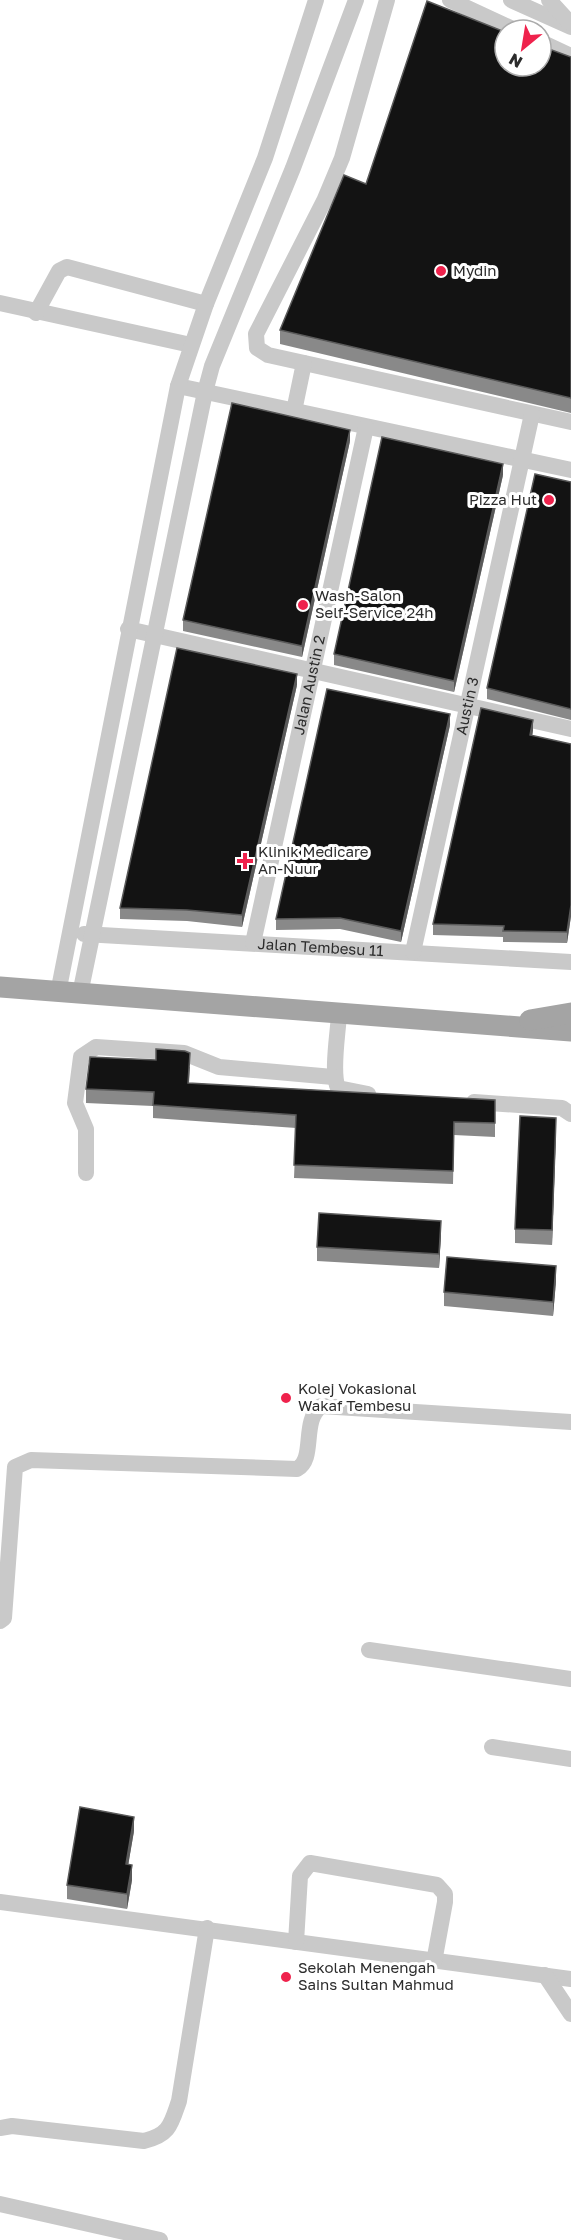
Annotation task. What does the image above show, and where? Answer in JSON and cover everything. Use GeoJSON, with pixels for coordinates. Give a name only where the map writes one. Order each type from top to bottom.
{"type":"FeatureCollection","features":[{"type":"Feature","properties":{"kind":"main road"},"geometry":{"type":"LineString","coordinates":[[0,987],[571,1031]]}},
{"type":"Feature","properties":{"kind":"main road"},"geometry":{"type":"LineString","coordinates":[[500,1026],[571,1013]]}},
{"type":"Feature","properties":{"kind":"street"},"geometry":{"type":"LineString","coordinates":[[58,993],[128,629],[178,386],[206,304],[265,158],[316,0]]}},
{"type":"Feature","properties":{"kind":"street"},"geometry":{"type":"LineString","coordinates":[[80,994],[212,366],[292,168],[356,0]]}},
{"type":"Feature","properties":{"kind":"street"},"geometry":{"type":"LineString","coordinates":[[387,0],[342,158],[324,201],[256,334],[257,348],[268,355],[571,423]]}},
{"type":"Feature","properties":{"kind":"street"},"geometry":{"type":"LineString","coordinates":[[450,0],[493,20]]}},
{"type":"Feature","properties":{"kind":"street"},"geometry":{"type":"LineString","coordinates":[[511,0],[571,25]]}},
{"type":"Feature","properties":{"kind":"street"},"geometry":{"type":"LineString","coordinates":[[549,0],[571,25]]}},
{"type":"Feature","properties":{"kind":"street"},"geometry":{"type":"LineString","coordinates":[[553,48],[571,56]]}},
{"type":"Feature","properties":{"kind":"street"},"geometry":{"type":"LineString","coordinates":[[36,313],[59,271],[67,267],[206,304]]}},
{"type":"Feature","properties":{"kind":"street"},"geometry":{"type":"LineString","coordinates":[[0,303],[36,313],[191,345]]}},
{"type":"Feature","properties":{"kind":"street"},"geometry":{"type":"LineString","coordinates":[[294,411],[304,363]]}},
{"type":"Feature","properties":{"kind":"street"},"geometry":{"type":"LineString","coordinates":[[178,386],[571,470]]}},
{"type":"Feature","properties":{"kind":"street","name":"Austin 3"},"geometry":{"type":"LineString","coordinates":[[413,952],[532,414]]}},
{"type":"Feature","properties":{"kind":"street","name":"Jalan Austin 2"},"geometry":{"type":"LineString","coordinates":[[253,943],[366,427]]}},
{"type":"Feature","properties":{"kind":"street"},"geometry":{"type":"LineString","coordinates":[[128,629],[571,729]]}},
{"type":"Feature","properties":{"kind":"street","name":"Jalan Tembesu 11"},"geometry":{"type":"LineString","coordinates":[[70,933],[571,962]]}},
{"type":"Feature","properties":{"kind":"street"},"geometry":{"type":"LineString","coordinates":[[339,1014],[338,1053],[333,1077],[338,1088],[350,1093],[386,1095]]}},
{"type":"Feature","properties":{"kind":"street"},"geometry":{"type":"LineString","coordinates":[[86,1173],[86,1129],[75,1103],[81,1057],[96,1047],[184,1053],[219,1067],[333,1077]]}},
{"type":"Feature","properties":{"kind":"street"},"geometry":{"type":"LineString","coordinates":[[456,1100],[562,1108],[571,1114]]}},
{"type":"Feature","properties":{"kind":"street"},"geometry":{"type":"LineString","coordinates":[[0,1621],[4,1618],[7,1467],[30,1460],[297,1469],[305,1461],[311,1418],[321,1406],[571,1422]]}},
{"type":"Feature","properties":{"kind":"street"},"geometry":{"type":"LineString","coordinates":[[369,1650],[571,1679]]}},
{"type":"Feature","properties":{"kind":"street"},"geometry":{"type":"LineString","coordinates":[[492,1747],[571,1759]]}},
{"type":"Feature","properties":{"kind":"street"},"geometry":{"type":"LineString","coordinates":[[296,1942],[300,1876],[310,1863],[437,1885],[446,1894],[446,1902],[434,1962]]}},
{"type":"Feature","properties":{"kind":"street"},"geometry":{"type":"LineString","coordinates":[[0,1902],[207,1928],[434,1962],[571,1979]]}},
{"type":"Feature","properties":{"kind":"street"},"geometry":{"type":"LineString","coordinates":[[0,2128],[12,2126],[144,2141],[160,2138],[171,2126],[179,2101],[207,1928]]}},
{"type":"Feature","properties":{"kind":"street"},"geometry":{"type":"LineString","coordinates":[[545,1976],[571,2014]]}},
{"type":"Feature","properties":{"kind":"street"},"geometry":{"type":"LineString","coordinates":[[0,2204],[160,2240]]}},
{"type":"Feature","properties":{"kind":"building","name":"Mydin"},"geometry":{"type":"Polygon","coordinates":[[[427,1],[493,27],[493,78],[553,78],[553,50],[571,57],[571,398],[280,330],[344,175],[366,184],[427,1]]]}},
{"type":"Feature","properties":{"kind":"building"},"geometry":{"type":"Polygon","coordinates":[[[232,403],[350,430],[302,646],[183,620],[232,403]]]}},
{"type":"Feature","properties":{"kind":"building"},"geometry":{"type":"Polygon","coordinates":[[[382,437],[503,464],[454,681],[334,654],[382,437]]]}},
{"type":"Feature","properties":{"kind":"building"},"geometry":{"type":"Polygon","coordinates":[[[535,474],[571,482],[571,709],[487,688],[535,474]]]}},
{"type":"Feature","properties":{"kind":"building"},"geometry":{"type":"Polygon","coordinates":[[[177,648],[297,674],[242,915],[187,910],[120,908],[177,648]]]}},
{"type":"Feature","properties":{"kind":"building"},"geometry":{"type":"Polygon","coordinates":[[[327,689],[450,714],[401,931],[340,918],[276,919],[327,689]]]}},
{"type":"Feature","properties":{"kind":"building"},"geometry":{"type":"Polygon","coordinates":[[[481,708],[533,720],[530,735],[571,744],[571,905],[567,932],[503,931],[504,926],[433,924],[481,708]]]}},
{"type":"Feature","properties":{"kind":"building"},"geometry":{"type":"Polygon","coordinates":[[[156,1049],[190,1053],[188,1083],[495,1100],[495,1123],[454,1122],[453,1171],[294,1165],[296,1115],[153,1105],[154,1092],[86,1089],[90,1057],[156,1060],[156,1049]]]}},
{"type":"Feature","properties":{"kind":"building"},"geometry":{"type":"Polygon","coordinates":[[[520,1116],[556,1118],[552,1230],[515,1229],[520,1116]]]}},
{"type":"Feature","properties":{"kind":"building"},"geometry":{"type":"Polygon","coordinates":[[[319,1213],[441,1221],[439,1254],[317,1247],[319,1213]]]}},
{"type":"Feature","properties":{"kind":"building"},"geometry":{"type":"Polygon","coordinates":[[[447,1257],[556,1266],[553,1302],[444,1292],[447,1257]]]}},
{"type":"Feature","properties":{"kind":"building"},"geometry":{"type":"Polygon","coordinates":[[[80,1807],[134,1817],[126,1864],[132,1865],[127,1894],[67,1885],[80,1807]]]}},
{"type":"Feature","properties":{"kind":"place","name":"Mydin"},"geometry":{"type":"Point","coordinates":[441,271]}},
{"type":"Feature","properties":{"kind":"place","name":"Pizza Hut"},"geometry":{"type":"Point","coordinates":[549,500]}},
{"type":"Feature","properties":{"kind":"place","name":"Wash-Salon Self-Service 24h"},"geometry":{"type":"Point","coordinates":[303,605]}},
{"type":"Feature","properties":{"kind":"place","name":"Klinik Medicare An-Nuur"},"geometry":{"type":"Point","coordinates":[245,861]}},
{"type":"Feature","properties":{"kind":"place","name":"Kolej Vokasional Wakaf Tembesu"},"geometry":{"type":"Point","coordinates":[286,1398]}},
{"type":"Feature","properties":{"kind":"place","name":"Sekolah Menengah Sains Sultan Mahmud"},"geometry":{"type":"Point","coordinates":[286,1977]}}]}
